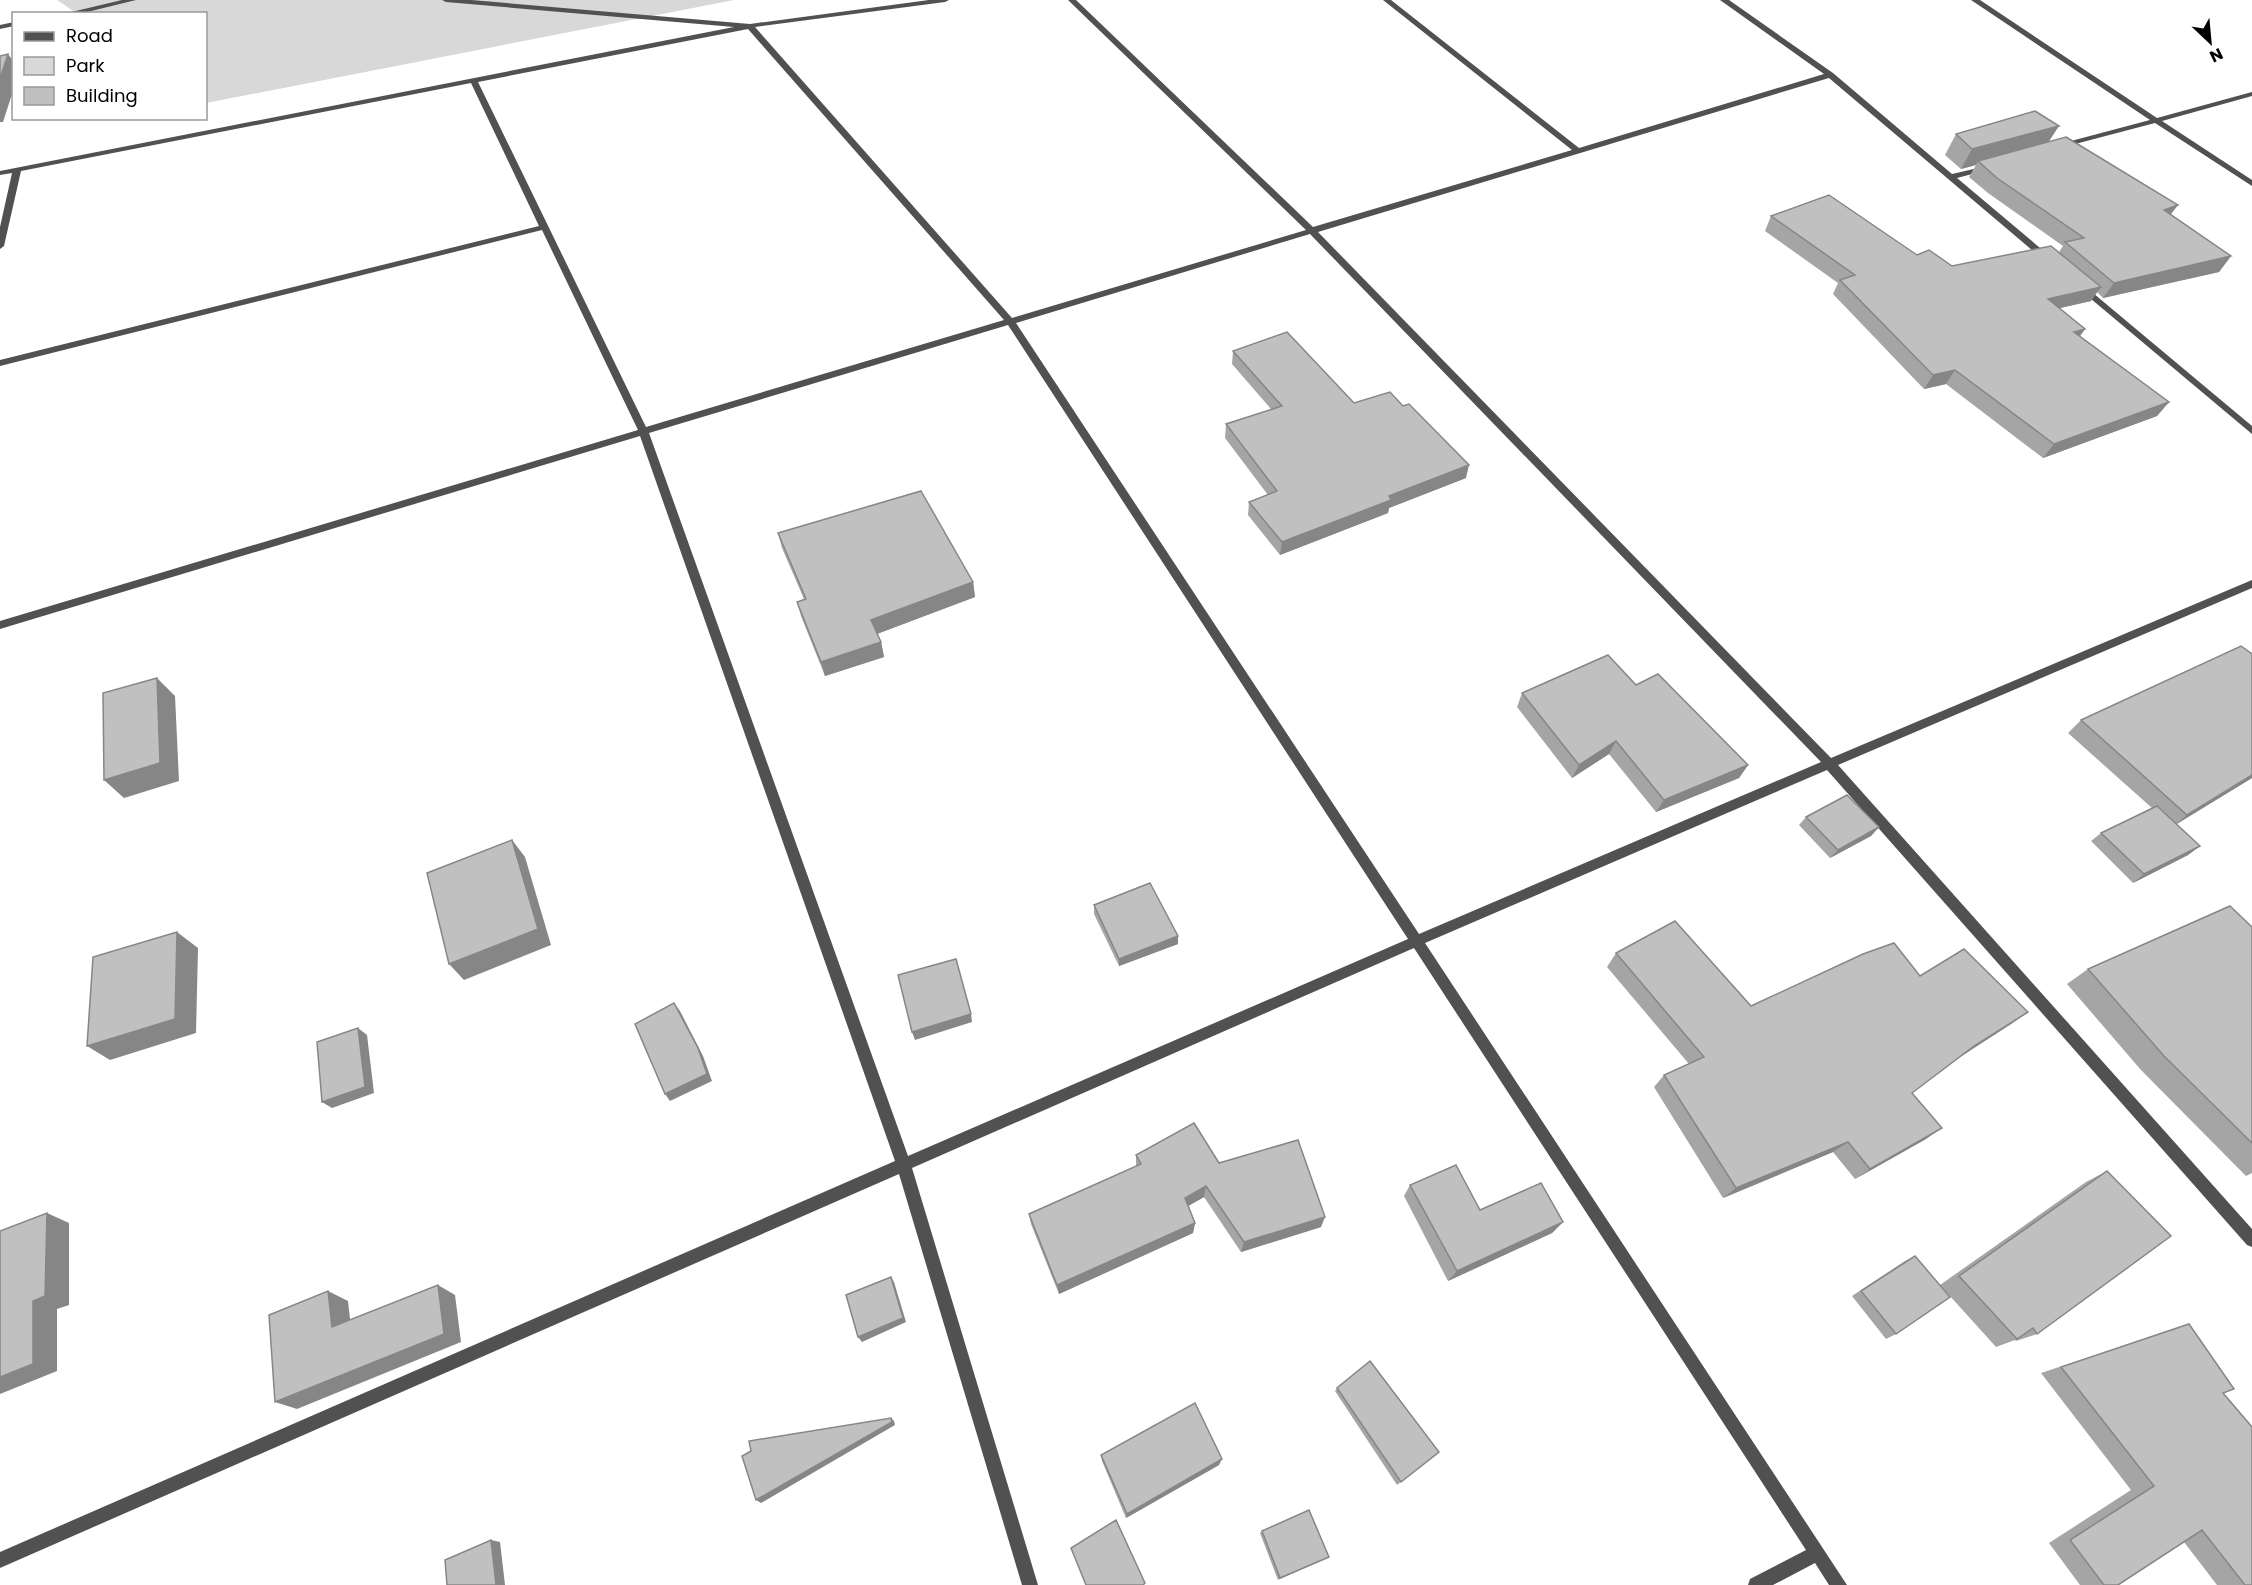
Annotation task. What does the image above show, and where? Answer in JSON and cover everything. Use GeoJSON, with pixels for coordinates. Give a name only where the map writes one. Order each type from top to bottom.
{"type":"FeatureCollection","features":[{"type":"Feature","properties":{"kind":"street"},"geometry":{"type":"LineString","coordinates":[[75,12],[132,0]]}},
{"type":"Feature","properties":{"kind":"street"},"geometry":{"type":"LineString","coordinates":[[446,0],[750,26],[1010,321],[1839,1585]]}},
{"type":"Feature","properties":{"kind":"street"},"geometry":{"type":"LineString","coordinates":[[0,173],[750,26],[945,0]]}},
{"type":"Feature","properties":{"kind":"street"},"geometry":{"type":"LineString","coordinates":[[1072,0],[1312,232],[1828,762],[2252,1240]]}},
{"type":"Feature","properties":{"kind":"street"},"geometry":{"type":"LineString","coordinates":[[1387,0],[1578,151]]}},
{"type":"Feature","properties":{"kind":"street"},"geometry":{"type":"LineString","coordinates":[[1724,0],[1830,75],[2061,269]]}},
{"type":"Feature","properties":{"kind":"street"},"geometry":{"type":"LineString","coordinates":[[1975,0],[2252,184]]}},
{"type":"Feature","properties":{"kind":"street"},"geometry":{"type":"LineString","coordinates":[[0,625],[1830,75]]}},
{"type":"Feature","properties":{"kind":"street"},"geometry":{"type":"LineString","coordinates":[[473,80],[643,430],[904,1166],[1030,1585]]}},
{"type":"Feature","properties":{"kind":"street"},"geometry":{"type":"LineString","coordinates":[[2054,148],[2252,93]]}},
{"type":"Feature","properties":{"kind":"street"},"geometry":{"type":"LineString","coordinates":[[1951,177],[1997,164]]}},
{"type":"Feature","properties":{"kind":"street"},"geometry":{"type":"LineString","coordinates":[[0,246],[17,169]]}},
{"type":"Feature","properties":{"kind":"street"},"geometry":{"type":"LineString","coordinates":[[0,363],[544,227]]}},
{"type":"Feature","properties":{"kind":"street"},"geometry":{"type":"LineString","coordinates":[[2070,277],[2252,431]]}},
{"type":"Feature","properties":{"kind":"street"},"geometry":{"type":"LineString","coordinates":[[0,1560],[1828,762],[2252,584]]}},
{"type":"Feature","properties":{"kind":"street"},"geometry":{"type":"LineString","coordinates":[[1756,1585],[1818,1553]]}},
{"type":"Feature","properties":{"kind":"green space"},"geometry":{"type":"Polygon","coordinates":[[[57,0],[734,0],[207,103],[207,12],[75,12],[57,0]]]}},
{"type":"Feature","properties":{"kind":"building"},"geometry":{"type":"Polygon","coordinates":[[[8,54],[0,79],[0,56],[8,54]]]}},
{"type":"Feature","properties":{"kind":"building"},"geometry":{"type":"Polygon","coordinates":[[[2035,111],[2059,126],[1972,149],[1956,134],[2035,111]]]}},
{"type":"Feature","properties":{"kind":"building"},"geometry":{"type":"Polygon","coordinates":[[[2066,137],[2178,205],[2164,210],[2231,256],[2114,283],[2065,242],[2084,238],[1997,178],[1978,161],[2066,137]]]}},
{"type":"Feature","properties":{"kind":"building"},"geometry":{"type":"Polygon","coordinates":[[[1829,195],[1917,255],[1929,250],[1952,266],[2051,246],[2101,287],[2048,299],[2085,329],[2074,332],[2169,402],[2054,444],[1955,370],[1933,375],[1840,280],[1855,275],[1771,216],[1829,195]]]}},
{"type":"Feature","properties":{"kind":"building"},"geometry":{"type":"Polygon","coordinates":[[[1287,332],[1354,403],[1390,392],[1403,406],[1409,404],[1469,465],[1389,496],[1391,500],[1282,542],[1249,502],[1277,491],[1226,424],[1282,406],[1233,351],[1287,332]]]}},
{"type":"Feature","properties":{"kind":"building"},"geometry":{"type":"Polygon","coordinates":[[[921,491],[973,582],[871,620],[881,642],[821,662],[797,602],[806,599],[778,533],[921,491]]]}},
{"type":"Feature","properties":{"kind":"building"},"geometry":{"type":"Polygon","coordinates":[[[2241,646],[2252,654],[2252,775],[2187,815],[2081,720],[2241,646]]]}},
{"type":"Feature","properties":{"kind":"building"},"geometry":{"type":"Polygon","coordinates":[[[1608,655],[1636,685],[1658,674],[1748,765],[1664,800],[1616,741],[1579,765],[1522,693],[1608,655]]]}},
{"type":"Feature","properties":{"kind":"building"},"geometry":{"type":"Polygon","coordinates":[[[157,678],[160,763],[104,780],[103,693],[157,678]]]}},
{"type":"Feature","properties":{"kind":"building"},"geometry":{"type":"Polygon","coordinates":[[[1847,795],[1879,827],[1838,850],[1806,817],[1847,795]]]}},
{"type":"Feature","properties":{"kind":"building"},"geometry":{"type":"Polygon","coordinates":[[[2157,806],[2200,846],[2144,874],[2101,833],[2157,806]]]}},
{"type":"Feature","properties":{"kind":"building"},"geometry":{"type":"Polygon","coordinates":[[[512,840],[538,929],[449,964],[427,873],[512,840]]]}},
{"type":"Feature","properties":{"kind":"building"},"geometry":{"type":"Polygon","coordinates":[[[1150,883],[1178,936],[1119,959],[1094,905],[1150,883]]]}},
{"type":"Feature","properties":{"kind":"building"},"geometry":{"type":"Polygon","coordinates":[[[2230,906],[2252,927],[2252,1143],[2164,1056],[2088,969],[2230,906]]]}},
{"type":"Feature","properties":{"kind":"building"},"geometry":{"type":"Polygon","coordinates":[[[1675,921],[1751,1006],[1863,954],[1894,943],[1920,976],[1964,949],[2028,1012],[1974,1046],[1912,1093],[1942,1128],[1870,1169],[1848,1142],[1736,1188],[1664,1075],[1704,1057],[1616,953],[1675,921]]]}},
{"type":"Feature","properties":{"kind":"building"},"geometry":{"type":"Polygon","coordinates":[[[177,932],[175,1019],[87,1046],[93,957],[177,932]]]}},
{"type":"Feature","properties":{"kind":"building"},"geometry":{"type":"Polygon","coordinates":[[[956,959],[971,1014],[912,1032],[898,975],[956,959]]]}},
{"type":"Feature","properties":{"kind":"building"},"geometry":{"type":"Polygon","coordinates":[[[674,1003],[698,1048],[707,1074],[665,1094],[635,1024],[674,1003]]]}},
{"type":"Feature","properties":{"kind":"building"},"geometry":{"type":"Polygon","coordinates":[[[358,1028],[365,1087],[322,1102],[317,1042],[358,1028]]]}},
{"type":"Feature","properties":{"kind":"building"},"geometry":{"type":"Polygon","coordinates":[[[1194,1123],[1219,1163],[1298,1140],[1325,1217],[1244,1242],[1206,1186],[1185,1198],[1195,1223],[1057,1285],[1029,1214],[1141,1164],[1136,1155],[1194,1123]]]}},
{"type":"Feature","properties":{"kind":"building"},"geometry":{"type":"Polygon","coordinates":[[[1456,1165],[1480,1210],[1541,1183],[1563,1222],[1457,1271],[1410,1185],[1456,1165]]]}},
{"type":"Feature","properties":{"kind":"building"},"geometry":{"type":"Polygon","coordinates":[[[2107,1171],[2171,1236],[2037,1334],[2033,1328],[2017,1339],[1959,1276],[2107,1171]]]}},
{"type":"Feature","properties":{"kind":"building"},"geometry":{"type":"Polygon","coordinates":[[[47,1213],[45,1296],[33,1301],[33,1364],[0,1377],[0,1231],[47,1213]]]}},
{"type":"Feature","properties":{"kind":"building"},"geometry":{"type":"Polygon","coordinates":[[[1915,1256],[1950,1297],[1896,1334],[1861,1291],[1915,1256]]]}},
{"type":"Feature","properties":{"kind":"building"},"geometry":{"type":"Polygon","coordinates":[[[891,1277],[903,1318],[858,1337],[846,1295],[891,1277]]]}},
{"type":"Feature","properties":{"kind":"building"},"geometry":{"type":"Polygon","coordinates":[[[438,1285],[444,1334],[275,1402],[269,1315],[328,1291],[332,1327],[438,1285]]]}},
{"type":"Feature","properties":{"kind":"building"},"geometry":{"type":"Polygon","coordinates":[[[2189,1324],[2234,1389],[2223,1393],[2252,1427],[2252,1585],[2245,1585],[2202,1530],[2118,1585],[2104,1585],[2070,1540],[2154,1486],[2061,1367],[2189,1324]]]}},
{"type":"Feature","properties":{"kind":"building"},"geometry":{"type":"Polygon","coordinates":[[[1370,1361],[1439,1452],[1401,1482],[1337,1388],[1370,1361]]]}},
{"type":"Feature","properties":{"kind":"building"},"geometry":{"type":"Polygon","coordinates":[[[1195,1403],[1222,1459],[1127,1514],[1101,1455],[1195,1403]]]}},
{"type":"Feature","properties":{"kind":"building"},"geometry":{"type":"Polygon","coordinates":[[[891,1418],[892,1422],[756,1500],[742,1456],[751,1451],[749,1441],[891,1418]]]}},
{"type":"Feature","properties":{"kind":"building"},"geometry":{"type":"Polygon","coordinates":[[[1309,1510],[1329,1557],[1280,1578],[1262,1531],[1309,1510]]]}},
{"type":"Feature","properties":{"kind":"building"},"geometry":{"type":"Polygon","coordinates":[[[1116,1520],[1145,1583],[1143,1585],[1086,1585],[1071,1548],[1116,1520]]]}},
{"type":"Feature","properties":{"kind":"building"},"geometry":{"type":"Polygon","coordinates":[[[491,1540],[496,1585],[447,1585],[445,1560],[491,1540]]]}}]}
